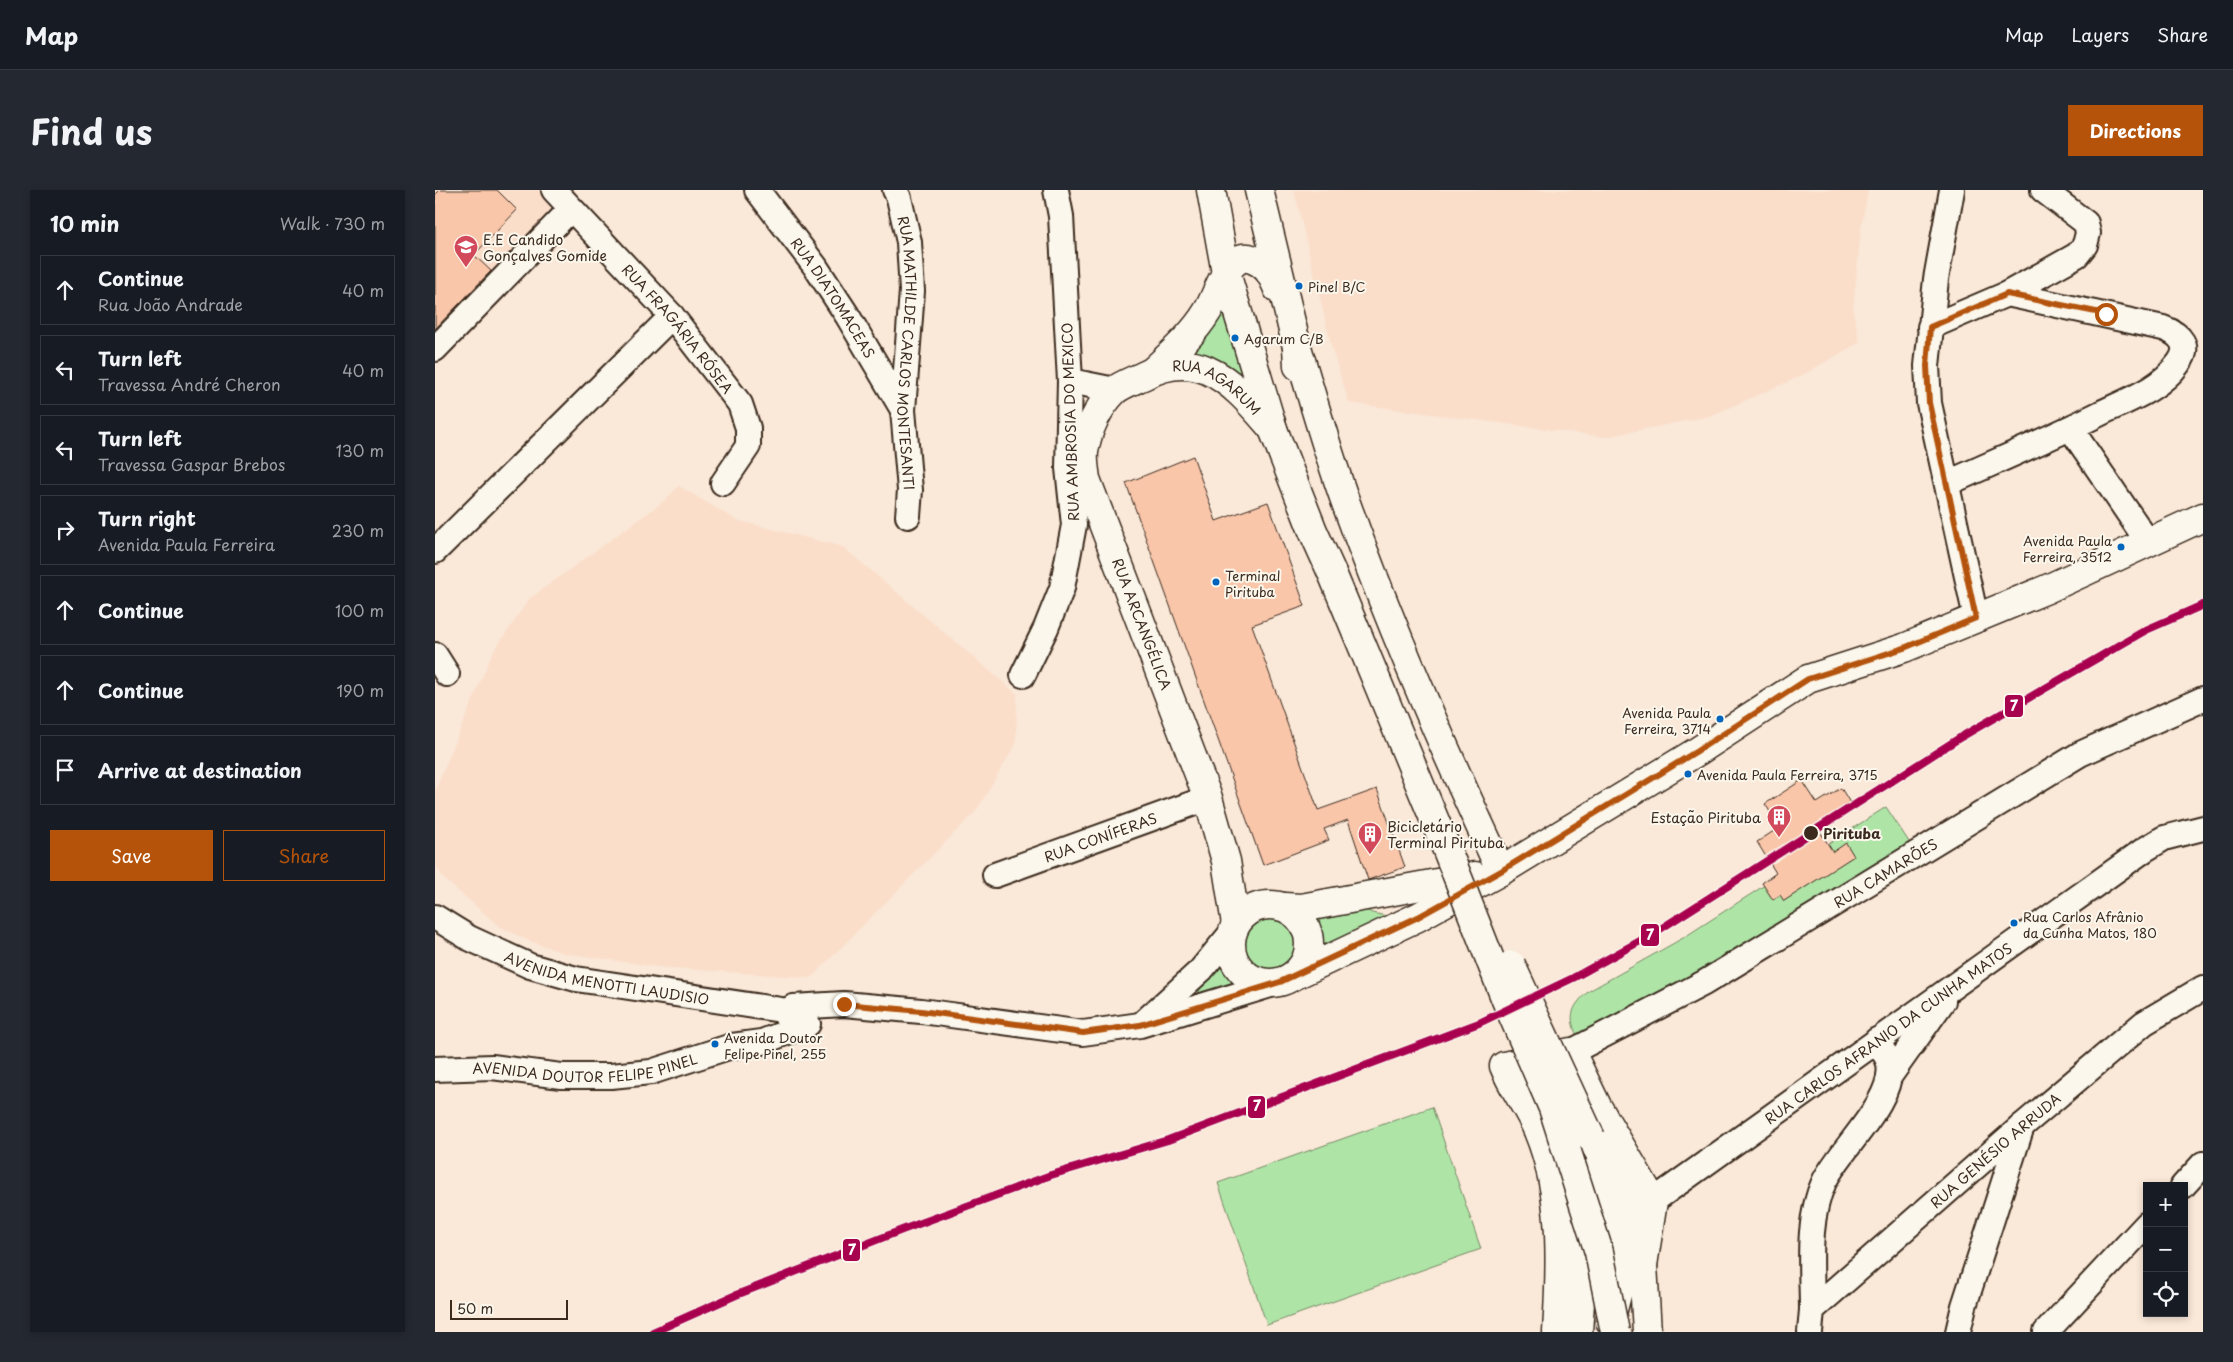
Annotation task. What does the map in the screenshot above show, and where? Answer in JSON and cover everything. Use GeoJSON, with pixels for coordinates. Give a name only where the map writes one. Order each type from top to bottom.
{"type":"FeatureCollection","features":[{"type":"Feature","properties":{"kind":"main road"},"geometry":{"type":"LineString","coordinates":[[1211,190],[1226,273],[1273,428],[1313,532],[1342,572],[1520,987],[1592,1161],[1621,1264],[1619,1287],[1607,1332]]}},
{"type":"Feature","properties":{"kind":"main road"},"geometry":{"type":"LineString","coordinates":[[1259,190],[1297,347],[1346,504],[1382,598],[1470,805],[1501,871],[1301,908],[1275,906],[1245,914],[1235,927],[1231,946],[1232,953],[1239,967],[1257,981],[1265,983],[1285,979],[1299,970],[1305,961],[1309,940],[1301,920],[1275,906]]}},
{"type":"Feature","properties":{"kind":"main road"},"geometry":{"type":"LineString","coordinates":[[1226,273],[1235,260],[1246,257],[1261,262],[1271,273],[1289,316]]}},
{"type":"Feature","properties":{"kind":"main road","name":"RUA AGARUM"},"geometry":{"type":"LineString","coordinates":[[1151,372],[1198,325],[1208,311],[1226,273]]}},
{"type":"Feature","properties":{"kind":"main road"},"geometry":{"type":"LineString","coordinates":[[1297,347],[1299,378],[1312,449],[1342,572],[1506,1000],[1553,1108],[1592,1161],[1620,1187],[1653,1200]]}},
{"type":"Feature","properties":{"kind":"main road","name":"RUA AGARUM"},"geometry":{"type":"LineString","coordinates":[[1115,390],[1164,367],[1178,365],[1207,370],[1238,391],[1273,428]]}},
{"type":"Feature","properties":{"kind":"main road","name":"RUA ARCANGÉLICA"},"geometry":{"type":"LineString","coordinates":[[1115,390],[1097,413],[1089,431],[1084,453],[1086,479],[1208,798],[1226,861],[1235,927]]}},
{"type":"Feature","properties":{"kind":"main road","name":"AVENIDA DOUTOR FELIPE PINEL"},"geometry":{"type":"LineString","coordinates":[[1285,979],[1418,917],[1501,871],[1697,751],[1808,679],[1904,648],[2047,588],[2203,517]]}},
{"type":"Feature","properties":{"kind":"main road","name":"RUA ARCANGÉLICA"},"geometry":{"type":"LineString","coordinates":[[1226,861],[1243,884],[1275,906]]}},
{"type":"Feature","properties":{"kind":"main road"},"geometry":{"type":"LineString","coordinates":[[1557,1332],[1560,1284],[1557,1209],[1548,1162],[1537,1130],[1514,1089],[1504,1066],[1571,1052],[1597,1106],[1653,1200],[1643,1265]]}},
{"type":"Feature","properties":{"kind":"main road"},"geometry":{"type":"LineString","coordinates":[[1578,1332],[1581,1287],[1578,1218],[1592,1161]]}},
{"type":"Feature","properties":{"kind":"main road"},"geometry":{"type":"LineString","coordinates":[[1592,1161],[1599,1252],[1615,1332]]}},
{"type":"Feature","properties":{"kind":"main road"},"geometry":{"type":"LineString","coordinates":[[1620,1187],[1629,1210],[1643,1265],[1647,1332]]}},
{"type":"Feature","properties":{"kind":"street","name":"RUA DIATOMACEAS"},"geometry":{"type":"LineString","coordinates":[[757,190],[815,266],[903,410]]}},
{"type":"Feature","properties":{"kind":"street","name":"RUA MATHILDE CARLOS MONTESANTI"},"geometry":{"type":"LineString","coordinates":[[895,190],[899,198],[909,242],[912,291],[903,410],[910,490],[908,516]]}},
{"type":"Feature","properties":{"kind":"street","name":"RUA AMBROSIA DO MEXICO"},"geometry":{"type":"LineString","coordinates":[[1023,675],[1046,628],[1062,588],[1074,525],[1068,468],[1070,381],[1061,216],[1056,190]]}},
{"type":"Feature","properties":{"kind":"street"},"geometry":{"type":"LineString","coordinates":[[1952,190],[1945,222],[1930,327],[1927,366],[1929,403],[1976,618]]}},
{"type":"Feature","properties":{"kind":"street"},"geometry":{"type":"LineString","coordinates":[[1930,327],[2007,294],[2077,256],[2085,245],[2088,232],[2086,222],[2043,190]]}},
{"type":"Feature","properties":{"kind":"street"},"geometry":{"type":"LineString","coordinates":[[435,349],[564,197]]}},
{"type":"Feature","properties":{"kind":"street","name":"RUA FRAGÁRIA RÓSEA"},"geometry":{"type":"LineString","coordinates":[[564,197],[672,316],[740,404],[748,428],[748,446],[723,483]]}},
{"type":"Feature","properties":{"kind":"street"},"geometry":{"type":"LineString","coordinates":[[1948,483],[2071,429],[2149,390],[2170,374],[2183,356],[2184,344],[2182,338],[2175,333],[2153,326],[2007,294]]}},
{"type":"Feature","properties":{"kind":"street"},"geometry":{"type":"LineString","coordinates":[[435,551],[672,316]]}},
{"type":"Feature","properties":{"kind":"street"},"geometry":{"type":"LineString","coordinates":[[1070,381],[1115,390]]}},
{"type":"Feature","properties":{"kind":"street"},"geometry":{"type":"LineString","coordinates":[[2071,429],[2149,542]]}},
{"type":"Feature","properties":{"kind":"street"},"geometry":{"type":"LineString","coordinates":[[1074,525],[1093,497]]}},
{"type":"Feature","properties":{"kind":"street","name":"RUA CAMARÕES"},"geometry":{"type":"LineString","coordinates":[[1571,1052],[1704,983],[2080,754],[2203,699]]}},
{"type":"Feature","properties":{"kind":"street","name":"RUA CONÍFERAS"},"geometry":{"type":"LineString","coordinates":[[995,875],[1208,798]]}},
{"type":"Feature","properties":{"kind":"street","name":"RUA CARLOS AFRANIO DA CUNHA MATOS"},"geometry":{"type":"LineString","coordinates":[[1653,1200],[2144,850],[2164,838],[2203,828]]}},
{"type":"Feature","properties":{"kind":"street","name":"AVENIDA MENOTTI LAUDISIO"},"geometry":{"type":"LineString","coordinates":[[435,917],[469,938],[529,966],[576,979],[796,1017]]}},
{"type":"Feature","properties":{"kind":"street"},"geometry":{"type":"LineString","coordinates":[[1140,1025],[1201,970],[1235,927]]}},
{"type":"Feature","properties":{"kind":"street","name":"AVENIDA DOUTOR FELIPE PINEL"},"geometry":{"type":"LineString","coordinates":[[435,1069],[492,1067],[561,1076],[611,1076],[651,1072],[732,1046],[744,1037],[796,1017],[851,1014],[867,1007],[921,1011],[1083,1033],[1140,1025],[1285,979]]}},
{"type":"Feature","properties":{"kind":"street"},"geometry":{"type":"LineString","coordinates":[[1811,1321],[1813,1224],[1824,1183],[1842,1154],[1880,1103],[1889,1077],[1953,986]]}},
{"type":"Feature","properties":{"kind":"street","name":"RUA GENÉSIO ARRUDA"},"geometry":{"type":"LineString","coordinates":[[1811,1321],[2022,1126],[2144,1023],[2203,988]]}},
{"type":"Feature","properties":{"kind":"street"},"geometry":{"type":"LineString","coordinates":[[1877,1040],[1889,1064],[1889,1077]]}},
{"type":"Feature","properties":{"kind":"street"},"geometry":{"type":"LineString","coordinates":[[1958,1332],[1964,1306],[1988,1237],[2022,1126]]}},
{"type":"Feature","properties":{"kind":"street"},"geometry":{"type":"LineString","coordinates":[[2187,1182],[2203,1164]]}},
{"type":"Feature","properties":{"kind":"street"},"geometry":{"type":"LineString","coordinates":[[2047,1332],[2144,1227]]}},
{"type":"Feature","properties":{"kind":"shaded area","name":"E.E Candido Gonçalves Gomide"},"geometry":{"type":"Polygon","coordinates":[[[435,190],[543,190],[557,206],[435,332],[435,190]]]}},
{"type":"Feature","properties":{"kind":"shaded area"},"geometry":{"type":"Polygon","coordinates":[[[1294,190],[1868,190],[1861,228],[1853,311],[1860,342],[1801,376],[1710,416],[1605,437],[1349,403],[1333,352],[1294,190]]]}},
{"type":"Feature","properties":{"kind":"shaded area"},"geometry":{"type":"Polygon","coordinates":[[[679,486],[736,520],[843,547],[1017,694],[1016,744],[976,811],[811,978],[659,967],[563,953],[525,939],[499,926],[444,879],[435,864],[435,791],[492,654],[529,599],[663,502],[679,486]]]}},
{"type":"Feature","properties":{"kind":"green space"},"geometry":{"type":"Polygon","coordinates":[[[1221,298],[1261,406],[1182,352],[1221,298]]]}},
{"type":"Feature","properties":{"kind":"green space"},"geometry":{"type":"Polygon","coordinates":[[[1886,807],[1913,848],[1581,1045],[1574,1029],[1572,1016],[1577,1004],[1589,991],[1683,938],[1886,807]]]}},
{"type":"Feature","properties":{"kind":"green space"},"geometry":{"type":"Polygon","coordinates":[[[1358,906],[1372,913],[1392,917],[1308,961],[1311,942],[1304,910],[1358,906]]]}},
{"type":"Feature","properties":{"kind":"green space"},"geometry":{"type":"Polygon","coordinates":[[[1263,913],[1275,913],[1291,921],[1297,931],[1299,943],[1297,955],[1291,965],[1275,973],[1263,973],[1247,965],[1239,949],[1239,937],[1247,921],[1263,913]]]}},
{"type":"Feature","properties":{"kind":"green space"},"geometry":{"type":"Polygon","coordinates":[[[1227,941],[1230,956],[1236,969],[1252,983],[1260,985],[1197,995],[1227,941]]]}},
{"type":"Feature","properties":{"kind":"green space"},"geometry":{"type":"Polygon","coordinates":[[[1432,1107],[1481,1249],[1267,1325],[1218,1183],[1432,1107]]]}},
{"type":"Feature","properties":{"kind":"building","name":"E.E Candido Gonçalves Gomide"},"geometry":{"type":"Polygon","coordinates":[[[440,190],[497,190],[517,210],[474,255],[491,271],[435,329],[435,195],[440,190]]]}},
{"type":"Feature","properties":{"kind":"building","name":"Terminal Pirituba"},"geometry":{"type":"Polygon","coordinates":[[[1193,456],[1216,521],[1268,502],[1305,606],[1252,625],[1318,810],[1377,789],[1405,867],[1368,880],[1348,820],[1324,829],[1329,840],[1263,865],[1126,483],[1193,456]]]}},
{"type":"Feature","properties":{"kind":"building","name":"Estação Pirituba"},"geometry":{"type":"Polygon","coordinates":[[[1802,780],[1817,803],[1841,788],[1850,803],[1816,825],[1833,852],[1846,843],[1854,856],[1784,901],[1780,895],[1773,900],[1762,883],[1776,873],[1757,842],[1780,827],[1765,804],[1802,780]]]}},
{"type":"Feature","properties":{"kind":"transit line","name":"7"},"geometry":{"type":"LineString","coordinates":[[653,1332],[736,1295],[902,1230],[1051,1175],[1168,1140],[1479,1023],[1573,978],[1651,935],[1961,737],[2146,630],[2203,605]]}},
{"type":"Feature","properties":{"kind":"place","name":"E.E Candido Gonçalves Gomide"},"geometry":{"type":"Point","coordinates":[466,268]}},
{"type":"Feature","properties":{"kind":"place","name":"Pinel B/C"},"geometry":{"type":"Point","coordinates":[1299,286]}},
{"type":"Feature","properties":{"kind":"place","name":"Agarum C/B"},"geometry":{"type":"Point","coordinates":[1235,338]}},
{"type":"Feature","properties":{"kind":"place","name":"Avenida Paula Ferreira, 3512"},"geometry":{"type":"Point","coordinates":[2121,547]}},
{"type":"Feature","properties":{"kind":"place","name":"Terminal Pirituba"},"geometry":{"type":"Point","coordinates":[1216,582]}},
{"type":"Feature","properties":{"kind":"place","name":"Avenida Paula Ferreira, 3714"},"geometry":{"type":"Point","coordinates":[1720,719]}},
{"type":"Feature","properties":{"kind":"place","name":"Avenida Paula Ferreira, 3715"},"geometry":{"type":"Point","coordinates":[1688,774]}},
{"type":"Feature","properties":{"kind":"place","name":"Pirituba"},"geometry":{"type":"Point","coordinates":[1811,833]}},
{"type":"Feature","properties":{"kind":"place","name":"Estação Pirituba"},"geometry":{"type":"Point","coordinates":[1779,838]}},
{"type":"Feature","properties":{"kind":"place","name":"Bicicletário Terminal Pirituba"},"geometry":{"type":"Point","coordinates":[1370,855]}},
{"type":"Feature","properties":{"kind":"place","name":"Rua Carlos Afrânio da Cunha Matos, 180"},"geometry":{"type":"Point","coordinates":[2014,923]}},
{"type":"Feature","properties":{"kind":"place","name":"Avenida Doutor Felipe Pinel, 255"},"geometry":{"type":"Point","coordinates":[715,1044]}},
{"type":"Feature","properties":{"kind":"route"},"geometry":{"type":"LineString","coordinates":[[844,1004],[921,1011],[1083,1033],[1140,1025],[1280,982],[1418,917],[1501,871],[1697,751],[1808,679],[1904,648],[1976,618],[1929,403],[1927,366],[1930,327],[2007,294],[2106,314]]}}]}
